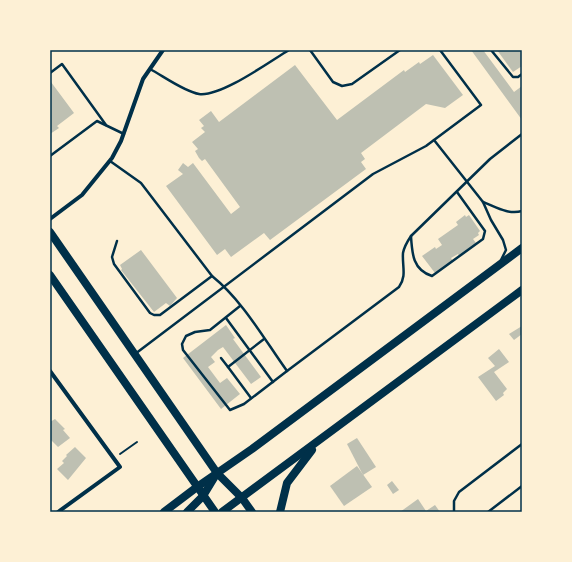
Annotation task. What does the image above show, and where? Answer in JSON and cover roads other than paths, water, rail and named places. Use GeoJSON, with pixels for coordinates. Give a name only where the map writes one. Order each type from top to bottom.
{"type":"FeatureCollection","features":[{"type":"Feature","properties":{"kind":"main road"},"geometry":{"type":"LineString","coordinates":[[50,232],[217,473],[242,498],[252,512]]}},
{"type":"Feature","properties":{"kind":"main road"},"geometry":{"type":"LineString","coordinates":[[164,512],[252,449],[522,248]]}},
{"type":"Feature","properties":{"kind":"main road"},"geometry":{"type":"LineString","coordinates":[[50,276],[215,512]]}},
{"type":"Feature","properties":{"kind":"main road"},"geometry":{"type":"LineString","coordinates":[[222,512],[522,290]]}},
{"type":"Feature","properties":{"kind":"main road"},"geometry":{"type":"LineString","coordinates":[[280,512],[287,483],[318,442]]}},
{"type":"Feature","properties":{"kind":"main road"},"geometry":{"type":"LineString","coordinates":[[187,512],[203,496],[217,473]]}},
{"type":"Feature","properties":{"kind":"street"},"geometry":{"type":"LineString","coordinates":[[50,219],[82,195],[110,161],[124,134],[135,97],[150,68],[163,50]]}},
{"type":"Feature","properties":{"kind":"street"},"geometry":{"type":"LineString","coordinates":[[50,371],[120,467],[58,512]]}},
{"type":"Feature","properties":{"kind":"lane"},"geometry":{"type":"LineString","coordinates":[[150,68],[197,94],[208,94],[223,90],[289,50]]}},
{"type":"Feature","properties":{"kind":"lane"},"geometry":{"type":"LineString","coordinates":[[310,50],[333,82],[342,86],[352,84],[400,50]]}},
{"type":"Feature","properties":{"kind":"lane"},"geometry":{"type":"LineString","coordinates":[[134,355],[373,174],[434,140],[481,105],[440,50]]}},
{"type":"Feature","properties":{"kind":"lane"},"geometry":{"type":"LineString","coordinates":[[491,50],[513,77],[518,77],[522,74]]}},
{"type":"Feature","properties":{"kind":"lane"},"geometry":{"type":"LineString","coordinates":[[50,73],[62,64],[106,125]]}},
{"type":"Feature","properties":{"kind":"lane"},"geometry":{"type":"LineString","coordinates":[[50,156],[97,121],[124,134]]}},
{"type":"Feature","properties":{"kind":"lane"},"geometry":{"type":"LineString","coordinates":[[240,306],[210,330],[195,332],[186,336],[182,344],[183,350],[230,410],[251,398],[273,382],[399,287],[404,280],[403,254],[405,244],[411,236],[500,151],[522,134]]}},
{"type":"Feature","properties":{"kind":"lane"},"geometry":{"type":"LineString","coordinates":[[434,140],[483,202],[491,220],[504,240],[506,250],[500,264]]}},
{"type":"Feature","properties":{"kind":"lane"},"geometry":{"type":"LineString","coordinates":[[110,161],[141,183],[212,276],[225,286],[287,371]]}},
{"type":"Feature","properties":{"kind":"lane"},"geometry":{"type":"LineString","coordinates":[[411,236],[412,252],[416,264],[423,273],[432,276],[483,239],[485,232],[457,192]]}},
{"type":"Feature","properties":{"kind":"lane"},"geometry":{"type":"LineString","coordinates":[[483,202],[506,212],[522,211]]}},
{"type":"Feature","properties":{"kind":"lane"},"geometry":{"type":"LineString","coordinates":[[117,241],[112,257],[114,264],[150,313],[154,315],[160,315],[212,276]]}},
{"type":"Feature","properties":{"kind":"lane"},"geometry":{"type":"LineString","coordinates":[[226,318],[273,382]]}},
{"type":"Feature","properties":{"kind":"lane"},"geometry":{"type":"LineString","coordinates":[[228,367],[264,339]]}},
{"type":"Feature","properties":{"kind":"lane"},"geometry":{"type":"LineString","coordinates":[[221,358],[251,398]]}},
{"type":"Feature","properties":{"kind":"lane"},"geometry":{"type":"LineString","coordinates":[[454,512],[454,501],[459,492],[522,444]]}},
{"type":"Feature","properties":{"kind":"lane"},"geometry":{"type":"LineString","coordinates":[[488,512],[522,486]]}}]}
